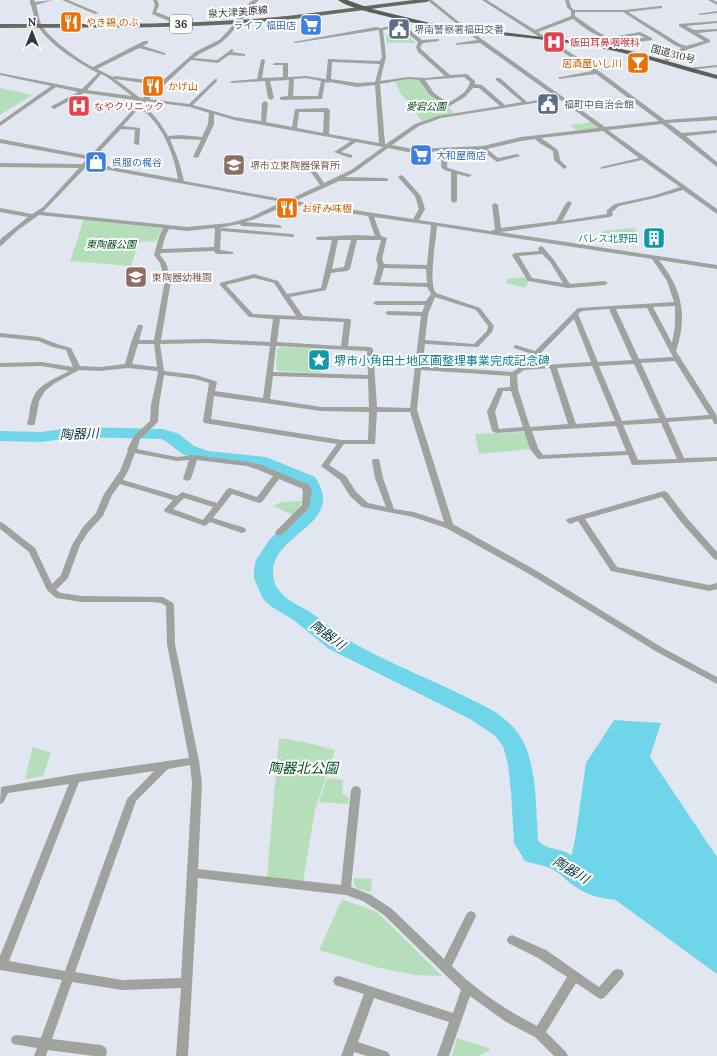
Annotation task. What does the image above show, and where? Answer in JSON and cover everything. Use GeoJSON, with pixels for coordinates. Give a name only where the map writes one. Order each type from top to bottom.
{"type":"FeatureCollection","features":[{"type":"Feature","properties":{"kind":"highway","name":"国道310号"},"geometry":{"type":"LineString","coordinates":[[341,0],[403,23],[538,35],[591,44],[717,76]]}},
{"type":"Feature","properties":{"kind":"main road","name":"泉大津美原線"},"geometry":{"type":"LineString","coordinates":[[0,26],[170,25],[238,22],[293,17],[428,0]]}},
{"type":"Feature","properties":{"kind":"street"},"geometry":{"type":"LineString","coordinates":[[51,0],[32,2],[40,26],[50,38],[83,64],[101,72],[138,99]]}},
{"type":"Feature","properties":{"kind":"street"},"geometry":{"type":"LineString","coordinates":[[64,0],[97,13]]}},
{"type":"Feature","properties":{"kind":"street"},"geometry":{"type":"LineString","coordinates":[[155,0],[157,5],[154,13],[172,20],[170,25]]}},
{"type":"Feature","properties":{"kind":"street"},"geometry":{"type":"LineString","coordinates":[[0,244],[8,235],[35,214],[46,208],[144,100],[197,53],[220,41],[238,22],[252,3],[257,0]]}},
{"type":"Feature","properties":{"kind":"street"},"geometry":{"type":"LineString","coordinates":[[428,0],[464,29],[717,212]]}},
{"type":"Feature","properties":{"kind":"street"},"geometry":{"type":"LineString","coordinates":[[484,0],[597,72],[717,165]]}},
{"type":"Feature","properties":{"kind":"street"},"geometry":{"type":"LineString","coordinates":[[567,0],[567,3],[573,11],[573,17]]}},
{"type":"Feature","properties":{"kind":"street"},"geometry":{"type":"LineString","coordinates":[[710,0],[717,4]]}},
{"type":"Feature","properties":{"kind":"street"},"geometry":{"type":"LineString","coordinates":[[573,11],[624,11],[660,7]]}},
{"type":"Feature","properties":{"kind":"street"},"geometry":{"type":"LineString","coordinates":[[624,11],[678,45],[686,48]]}},
{"type":"Feature","properties":{"kind":"street"},"geometry":{"type":"LineString","coordinates":[[700,14],[717,12]]}},
{"type":"Feature","properties":{"kind":"street"},"geometry":{"type":"LineString","coordinates":[[538,35],[573,17]]}},
{"type":"Feature","properties":{"kind":"street"},"geometry":{"type":"LineString","coordinates":[[573,17],[602,36],[638,41],[650,39],[640,33],[614,37]]}},
{"type":"Feature","properties":{"kind":"street"},"geometry":{"type":"LineString","coordinates":[[664,62],[672,54],[708,41],[681,25],[717,22]]}},
{"type":"Feature","properties":{"kind":"street"},"geometry":{"type":"LineString","coordinates":[[295,42],[376,28],[381,29],[403,23],[421,42]]}},
{"type":"Feature","properties":{"kind":"street"},"geometry":{"type":"LineString","coordinates":[[381,29],[384,57],[377,83],[385,146]]}},
{"type":"Feature","properties":{"kind":"street"},"geometry":{"type":"LineString","coordinates":[[691,32],[717,30]]}},
{"type":"Feature","properties":{"kind":"street"},"geometry":{"type":"LineString","coordinates":[[421,42],[437,40]]}},
{"type":"Feature","properties":{"kind":"street"},"geometry":{"type":"LineString","coordinates":[[458,44],[481,41]]}},
{"type":"Feature","properties":{"kind":"street"},"geometry":{"type":"LineString","coordinates":[[93,69],[146,42]]}},
{"type":"Feature","properties":{"kind":"street"},"geometry":{"type":"LineString","coordinates":[[421,42],[418,47],[420,52],[448,77]]}},
{"type":"Feature","properties":{"kind":"street"},"geometry":{"type":"LineString","coordinates":[[139,46],[163,54]]}},
{"type":"Feature","properties":{"kind":"street"},"geometry":{"type":"LineString","coordinates":[[191,59],[218,62],[230,51],[243,55]]}},
{"type":"Feature","properties":{"kind":"street"},"geometry":{"type":"LineString","coordinates":[[259,81],[263,60]]}},
{"type":"Feature","properties":{"kind":"street"},"geometry":{"type":"LineString","coordinates":[[282,98],[320,98],[326,81],[330,60],[382,63]]}},
{"type":"Feature","properties":{"kind":"street"},"geometry":{"type":"LineString","coordinates":[[275,64],[286,64],[285,78]]}},
{"type":"Feature","properties":{"kind":"street"},"geometry":{"type":"LineString","coordinates":[[689,69],[717,66]]}},
{"type":"Feature","properties":{"kind":"street"},"geometry":{"type":"LineString","coordinates":[[54,107],[83,91],[101,72]]}},
{"type":"Feature","properties":{"kind":"street"},"geometry":{"type":"LineString","coordinates":[[561,78],[597,72]]}},
{"type":"Feature","properties":{"kind":"street"},"geometry":{"type":"LineString","coordinates":[[0,74],[83,91],[190,106],[263,124],[326,134],[413,151],[484,148],[521,140],[662,122],[717,118]]}},
{"type":"Feature","properties":{"kind":"street"},"geometry":{"type":"LineString","coordinates":[[232,82],[306,77],[357,85],[408,78],[422,79],[465,75],[473,82],[471,89],[464,96],[448,105],[432,94],[422,79]]}},
{"type":"Feature","properties":{"kind":"street"},"geometry":{"type":"LineString","coordinates":[[116,77],[162,84]]}},
{"type":"Feature","properties":{"kind":"street"},"geometry":{"type":"LineString","coordinates":[[290,98],[292,78]]}},
{"type":"Feature","properties":{"kind":"street"},"geometry":{"type":"LineString","coordinates":[[498,79],[526,103]]}},
{"type":"Feature","properties":{"kind":"street"},"geometry":{"type":"LineString","coordinates":[[190,106],[215,80]]}},
{"type":"Feature","properties":{"kind":"street"},"geometry":{"type":"LineString","coordinates":[[267,80],[271,98]]}},
{"type":"Feature","properties":{"kind":"street"},"geometry":{"type":"LineString","coordinates":[[127,91],[139,81]]}},
{"type":"Feature","properties":{"kind":"street"},"geometry":{"type":"LineString","coordinates":[[0,124],[56,86]]}},
{"type":"Feature","properties":{"kind":"street"},"geometry":{"type":"LineString","coordinates":[[472,86],[480,86],[504,107]]}},
{"type":"Feature","properties":{"kind":"street"},"geometry":{"type":"LineString","coordinates":[[217,228],[237,224],[254,218],[338,179],[353,171],[385,146],[425,121],[440,116],[559,98]]}},
{"type":"Feature","properties":{"kind":"street"},"geometry":{"type":"LineString","coordinates":[[263,124],[265,103]]}},
{"type":"Feature","properties":{"kind":"street"},"geometry":{"type":"LineString","coordinates":[[139,106],[145,109],[167,138],[180,174],[181,182]]}},
{"type":"Feature","properties":{"kind":"street"},"geometry":{"type":"LineString","coordinates":[[294,129],[297,110],[327,110],[326,134]]}},
{"type":"Feature","properties":{"kind":"street"},"geometry":{"type":"LineString","coordinates":[[196,157],[211,124],[212,112]]}},
{"type":"Feature","properties":{"kind":"street"},"geometry":{"type":"LineString","coordinates":[[120,126],[138,129],[137,144]]}},
{"type":"Feature","properties":{"kind":"street"},"geometry":{"type":"LineString","coordinates":[[680,135],[716,131]]}},
{"type":"Feature","properties":{"kind":"street"},"geometry":{"type":"LineString","coordinates":[[167,138],[181,137],[204,139]]}},
{"type":"Feature","properties":{"kind":"street"},"geometry":{"type":"LineString","coordinates":[[537,138],[544,144],[554,148],[558,153],[557,160],[564,167]]}},
{"type":"Feature","properties":{"kind":"street"},"geometry":{"type":"LineString","coordinates":[[350,156],[337,152],[356,140]]}},
{"type":"Feature","properties":{"kind":"street"},"geometry":{"type":"LineString","coordinates":[[1,142],[91,158]]}},
{"type":"Feature","properties":{"kind":"street"},"geometry":{"type":"LineString","coordinates":[[484,148],[497,160],[517,156]]}},
{"type":"Feature","properties":{"kind":"street"},"geometry":{"type":"LineString","coordinates":[[445,150],[444,167],[469,175]]}},
{"type":"Feature","properties":{"kind":"street"},"geometry":{"type":"LineString","coordinates":[[703,154],[717,159]]}},
{"type":"Feature","properties":{"kind":"street"},"geometry":{"type":"LineString","coordinates":[[604,168],[644,158]]}},
{"type":"Feature","properties":{"kind":"street"},"geometry":{"type":"LineString","coordinates":[[0,165],[84,165],[290,202],[717,267]]}},
{"type":"Feature","properties":{"kind":"street"},"geometry":{"type":"LineString","coordinates":[[280,168],[310,166],[323,186]]}},
{"type":"Feature","properties":{"kind":"street"},"geometry":{"type":"LineString","coordinates":[[454,171],[454,201]]}},
{"type":"Feature","properties":{"kind":"street"},"geometry":{"type":"LineString","coordinates":[[401,177],[418,196],[422,209],[415,221]]}},
{"type":"Feature","properties":{"kind":"street"},"geometry":{"type":"LineString","coordinates":[[338,179],[386,180]]}},
{"type":"Feature","properties":{"kind":"street"},"geometry":{"type":"LineString","coordinates":[[490,233],[498,230],[610,215],[609,211],[617,205],[684,188]]}},
{"type":"Feature","properties":{"kind":"street"},"geometry":{"type":"LineString","coordinates":[[558,223],[569,203]]}},
{"type":"Feature","properties":{"kind":"street"},"geometry":{"type":"LineString","coordinates":[[496,205],[498,230]]}},
{"type":"Feature","properties":{"kind":"street"},"geometry":{"type":"LineString","coordinates":[[0,210],[187,229],[217,228],[292,236]]}},
{"type":"Feature","properties":{"kind":"street"},"geometry":{"type":"LineString","coordinates":[[370,214],[378,237]]}},
{"type":"Feature","properties":{"kind":"street"},"geometry":{"type":"LineString","coordinates":[[237,224],[279,227]]}},
{"type":"Feature","properties":{"kind":"street"},"geometry":{"type":"LineString","coordinates":[[422,342],[476,346],[490,332],[491,326],[478,309],[434,294],[430,289],[430,267],[434,224]]}},
{"type":"Feature","properties":{"kind":"street"},"geometry":{"type":"LineString","coordinates":[[51,590],[65,576],[76,545],[86,529],[100,514],[108,494],[118,481],[131,450],[141,433],[154,422],[155,405],[161,371],[157,343],[168,280],[163,263],[157,255],[167,227]]}},
{"type":"Feature","properties":{"kind":"street"},"geometry":{"type":"LineString","coordinates":[[217,228],[217,252],[232,252]]}},
{"type":"Feature","properties":{"kind":"street"},"geometry":{"type":"LineString","coordinates":[[327,271],[347,269],[355,237]]}},
{"type":"Feature","properties":{"kind":"street"},"geometry":{"type":"LineString","coordinates":[[318,238],[384,238],[379,259],[381,266],[376,284],[430,285]]}},
{"type":"Feature","properties":{"kind":"street"},"geometry":{"type":"LineString","coordinates":[[286,296],[324,289],[335,238]]}},
{"type":"Feature","properties":{"kind":"street"},"geometry":{"type":"LineString","coordinates":[[538,240],[543,252],[552,261],[568,286]]}},
{"type":"Feature","properties":{"kind":"street"},"geometry":{"type":"LineString","coordinates":[[158,251],[217,249]]}},
{"type":"Feature","properties":{"kind":"street"},"geometry":{"type":"LineString","coordinates":[[543,252],[515,255],[530,280],[568,286],[605,283]]}},
{"type":"Feature","properties":{"kind":"street"},"geometry":{"type":"LineString","coordinates":[[654,258],[672,283],[677,304],[679,317],[678,335],[673,351]]}},
{"type":"Feature","properties":{"kind":"street"},"geometry":{"type":"LineString","coordinates":[[381,266],[430,267]]}},
{"type":"Feature","properties":{"kind":"street"},"geometry":{"type":"LineString","coordinates":[[301,318],[276,282],[254,276],[222,284],[251,316],[348,320],[344,348]]}},
{"type":"Feature","properties":{"kind":"street"},"geometry":{"type":"LineString","coordinates":[[434,294],[425,314],[413,410],[449,526]]}},
{"type":"Feature","properties":{"kind":"street"},"geometry":{"type":"LineString","coordinates":[[376,303],[429,303]]}},
{"type":"Feature","properties":{"kind":"street"},"geometry":{"type":"LineString","coordinates":[[419,368],[488,374],[513,374],[522,368],[580,309],[677,304]]}},
{"type":"Feature","properties":{"kind":"street"},"geometry":{"type":"LineString","coordinates":[[649,306],[677,359],[715,420]]}},
{"type":"Feature","properties":{"kind":"street"},"geometry":{"type":"LineString","coordinates":[[612,308],[682,461]]}},
{"type":"Feature","properties":{"kind":"street"},"geometry":{"type":"LineString","coordinates":[[388,313],[425,314]]}},
{"type":"Feature","properties":{"kind":"street"},"geometry":{"type":"LineString","coordinates":[[575,314],[635,463],[717,459]]}},
{"type":"Feature","properties":{"kind":"street"},"geometry":{"type":"LineString","coordinates":[[266,400],[277,317]]}},
{"type":"Feature","properties":{"kind":"street"},"geometry":{"type":"LineString","coordinates":[[128,366],[140,326]]}},
{"type":"Feature","properties":{"kind":"street"},"geometry":{"type":"LineString","coordinates":[[0,335],[39,339],[55,346],[69,349],[76,369]]}},
{"type":"Feature","properties":{"kind":"street"},"geometry":{"type":"LineString","coordinates":[[0,365],[42,364],[76,369],[100,369],[128,366],[196,377],[212,382],[207,421],[342,442],[372,442],[373,409],[370,348],[273,345],[207,340],[157,343],[134,342]]}},
{"type":"Feature","properties":{"kind":"street"},"geometry":{"type":"LineString","coordinates":[[516,347],[536,353]]}},
{"type":"Feature","properties":{"kind":"street"},"geometry":{"type":"LineString","coordinates":[[522,368],[677,359]]}},
{"type":"Feature","properties":{"kind":"street"},"geometry":{"type":"LineString","coordinates":[[553,366],[574,427]]}},
{"type":"Feature","properties":{"kind":"street"},"geometry":{"type":"LineString","coordinates":[[31,423],[35,416],[35,401],[45,386],[76,369]]}},
{"type":"Feature","properties":{"kind":"street"},"geometry":{"type":"LineString","coordinates":[[269,374],[371,377]]}},
{"type":"Feature","properties":{"kind":"street"},"geometry":{"type":"LineString","coordinates":[[513,374],[514,389],[527,430],[534,449],[541,457],[631,453]]}},
{"type":"Feature","properties":{"kind":"street"},"geometry":{"type":"LineString","coordinates":[[514,389],[500,389],[492,412],[496,431],[663,421],[715,420]]}},
{"type":"Feature","properties":{"kind":"street"},"geometry":{"type":"LineString","coordinates":[[211,393],[321,409],[413,410]]}},
{"type":"Feature","properties":{"kind":"street"},"geometry":{"type":"LineString","coordinates":[[342,442],[325,466],[344,478],[352,494],[365,505],[414,515],[449,526],[534,573],[660,650],[717,681]]}},
{"type":"Feature","properties":{"kind":"street"},"geometry":{"type":"LineString","coordinates":[[131,450],[177,459],[194,457],[247,464],[306,487],[308,490],[306,506],[279,533]]}},
{"type":"Feature","properties":{"kind":"street"},"geometry":{"type":"LineString","coordinates":[[187,479],[194,457]]}},
{"type":"Feature","properties":{"kind":"street"},"geometry":{"type":"LineString","coordinates":[[376,461],[379,478],[390,511]]}},
{"type":"Feature","properties":{"kind":"street"},"geometry":{"type":"LineString","coordinates":[[218,506],[182,495],[168,510],[204,523],[208,519],[230,491],[259,500],[278,475]]}},
{"type":"Feature","properties":{"kind":"street"},"geometry":{"type":"LineString","coordinates":[[118,481],[178,499]]}},
{"type":"Feature","properties":{"kind":"street"},"geometry":{"type":"LineString","coordinates":[[570,521],[664,494],[684,520],[717,557]]}},
{"type":"Feature","properties":{"kind":"street"},"geometry":{"type":"LineString","coordinates":[[580,518],[614,569],[709,588],[717,586]]}},
{"type":"Feature","properties":{"kind":"street"},"geometry":{"type":"LineString","coordinates":[[208,519],[242,530]]}},
{"type":"Feature","properties":{"kind":"street"},"geometry":{"type":"LineString","coordinates":[[0,525],[32,550],[51,590],[59,596],[82,599],[152,599],[163,600],[170,605],[170,644],[194,761],[197,783],[182,1056]]}},
{"type":"Feature","properties":{"kind":"street"},"geometry":{"type":"LineString","coordinates":[[0,800],[4,790],[194,761]]}},
{"type":"Feature","properties":{"kind":"street"},"geometry":{"type":"LineString","coordinates":[[40,1056],[132,799],[165,766]]}},
{"type":"Feature","properties":{"kind":"street"},"geometry":{"type":"LineString","coordinates":[[76,778],[1,965],[122,985],[186,983]]}},
{"type":"Feature","properties":{"kind":"street"},"geometry":{"type":"LineString","coordinates":[[346,890],[356,790]]}},
{"type":"Feature","properties":{"kind":"street"},"geometry":{"type":"LineString","coordinates":[[193,873],[346,890],[367,898],[388,912],[467,988],[510,1018],[539,1033],[562,1056]]}},
{"type":"Feature","properties":{"kind":"street"},"geometry":{"type":"LineString","coordinates":[[446,967],[471,916]]}},
{"type":"Feature","properties":{"kind":"street"},"geometry":{"type":"LineString","coordinates":[[512,940],[542,954],[600,994],[618,974]]}},
{"type":"Feature","properties":{"kind":"street"},"geometry":{"type":"LineString","coordinates":[[539,1033],[574,976]]}},
{"type":"Feature","properties":{"kind":"street"},"geometry":{"type":"LineString","coordinates":[[339,981],[455,1019]]}},
{"type":"Feature","properties":{"kind":"street"},"geometry":{"type":"LineString","coordinates":[[443,1056],[467,988]]}},
{"type":"Feature","properties":{"kind":"street"},"geometry":{"type":"LineString","coordinates":[[347,1056],[371,991]]}},
{"type":"Feature","properties":{"kind":"street"},"geometry":{"type":"LineString","coordinates":[[17,1040],[101,1051],[100,1056]]}},
{"type":"Feature","properties":{"kind":"street"},"geometry":{"type":"LineString","coordinates":[[351,1045],[384,1056]]}},
{"type":"Feature","properties":{"kind":"green space"},"geometry":{"type":"Polygon","coordinates":[[[403,31],[416,43],[387,43],[386,35],[403,31]]]}},
{"type":"Feature","properties":{"kind":"green space","name":"愛宕公園"},"geometry":{"type":"Polygon","coordinates":[[[408,79],[421,80],[454,113],[421,121],[413,107],[401,94],[395,82],[408,79]]]}},
{"type":"Feature","properties":{"kind":"green space"},"geometry":{"type":"Polygon","coordinates":[[[0,88],[32,95],[0,115],[0,88]]]}},
{"type":"Feature","properties":{"kind":"green space"},"geometry":{"type":"Polygon","coordinates":[[[592,122],[600,128],[578,132],[570,125],[592,122]]]}},
{"type":"Feature","properties":{"kind":"green space","name":"東陶器公園"},"geometry":{"type":"Polygon","coordinates":[[[84,219],[162,229],[156,241],[139,242],[131,266],[70,261],[84,219]]]}},
{"type":"Feature","properties":{"kind":"green space"},"geometry":{"type":"Polygon","coordinates":[[[634,228],[641,237],[610,242],[602,231],[634,228]]]}},
{"type":"Feature","properties":{"kind":"green space"},"geometry":{"type":"Polygon","coordinates":[[[526,277],[529,281],[525,288],[507,283],[506,279],[526,277]]]}},
{"type":"Feature","properties":{"kind":"green space"},"geometry":{"type":"Polygon","coordinates":[[[281,347],[323,349],[320,373],[279,371],[276,369],[277,349],[281,347]]]}},
{"type":"Feature","properties":{"kind":"green space"},"geometry":{"type":"Polygon","coordinates":[[[525,432],[530,449],[479,454],[475,434],[525,432]]]}},
{"type":"Feature","properties":{"kind":"green space"},"geometry":{"type":"Polygon","coordinates":[[[302,501],[299,510],[293,515],[273,506],[281,502],[302,501]]]}},
{"type":"Feature","properties":{"kind":"green space","name":"陶器北公園"},"geometry":{"type":"Polygon","coordinates":[[[279,738],[304,742],[335,750],[315,810],[303,881],[267,877],[279,738]]]}},
{"type":"Feature","properties":{"kind":"green space"},"geometry":{"type":"Polygon","coordinates":[[[33,747],[51,753],[43,776],[25,779],[33,747]]]}},
{"type":"Feature","properties":{"kind":"green space"},"geometry":{"type":"Polygon","coordinates":[[[327,778],[343,780],[342,793],[349,798],[348,804],[319,802],[327,778]]]}},
{"type":"Feature","properties":{"kind":"green space"},"geometry":{"type":"Polygon","coordinates":[[[354,878],[372,879],[371,892],[357,889],[354,884],[354,878]]]}},
{"type":"Feature","properties":{"kind":"green space"},"geometry":{"type":"Polygon","coordinates":[[[342,899],[377,912],[442,976],[415,975],[380,968],[319,950],[342,899]]]}},
{"type":"Feature","properties":{"kind":"green space"},"geometry":{"type":"Polygon","coordinates":[[[457,1038],[491,1049],[479,1056],[452,1056],[457,1038]]]}},
{"type":"Feature","properties":{"kind":"water"},"geometry":{"type":"Polygon","coordinates":[[[614,720],[661,723],[650,757],[717,857],[717,974],[569,866],[575,840],[586,763],[614,720]]]}},
{"type":"Feature","properties":{"kind":"waterway","name":"陶器川"},"geometry":{"type":"LineString","coordinates":[[0,436],[41,437],[79,432],[163,434],[173,438],[188,450],[206,456],[266,463],[309,481],[314,498],[312,510],[277,543],[266,560],[264,578],[270,594],[302,616],[336,643],[478,713],[502,729],[513,744],[517,754],[523,792],[526,843],[534,854],[556,859],[569,866],[582,878],[598,886],[618,889]]}},
{"type":"Feature","properties":{"kind":"place","name":"やき鶏 のぶ"},"geometry":{"type":"Point","coordinates":[71,22]}},
{"type":"Feature","properties":{"kind":"place","name":"ライフ 福田店"},"geometry":{"type":"Point","coordinates":[311,25]}},
{"type":"Feature","properties":{"kind":"place","name":"堺南警察署福田交番"},"geometry":{"type":"Point","coordinates":[399,29]}},
{"type":"Feature","properties":{"kind":"place","name":"飯田耳鼻咽喉科"},"geometry":{"type":"Point","coordinates":[554,42]}},
{"type":"Feature","properties":{"kind":"place","name":"居酒屋いし川"},"geometry":{"type":"Point","coordinates":[638,63]}},
{"type":"Feature","properties":{"kind":"place","name":"かげ山"},"geometry":{"type":"Point","coordinates":[153,86]}},
{"type":"Feature","properties":{"kind":"place","name":"福町中自治会館"},"geometry":{"type":"Point","coordinates":[548,104]}},
{"type":"Feature","properties":{"kind":"place","name":"なやクリニック"},"geometry":{"type":"Point","coordinates":[79,106]}},
{"type":"Feature","properties":{"kind":"place","name":"大和屋商店"},"geometry":{"type":"Point","coordinates":[421,155]}},
{"type":"Feature","properties":{"kind":"place","name":"呉服の梶谷"},"geometry":{"type":"Point","coordinates":[96,162]}},
{"type":"Feature","properties":{"kind":"place","name":"堺市立東陶器保育所"},"geometry":{"type":"Point","coordinates":[234,165]}},
{"type":"Feature","properties":{"kind":"place","name":"お好み味樹"},"geometry":{"type":"Point","coordinates":[287,208]}},
{"type":"Feature","properties":{"kind":"place","name":"パレス北野田"},"geometry":{"type":"Point","coordinates":[654,238]}},
{"type":"Feature","properties":{"kind":"place","name":"東陶器幼稚園"},"geometry":{"type":"Point","coordinates":[136,277]}},
{"type":"Feature","properties":{"kind":"place","name":"堺市小角田土地区画整理事業完成記念碑"},"geometry":{"type":"Point","coordinates":[319,360]}}]}
